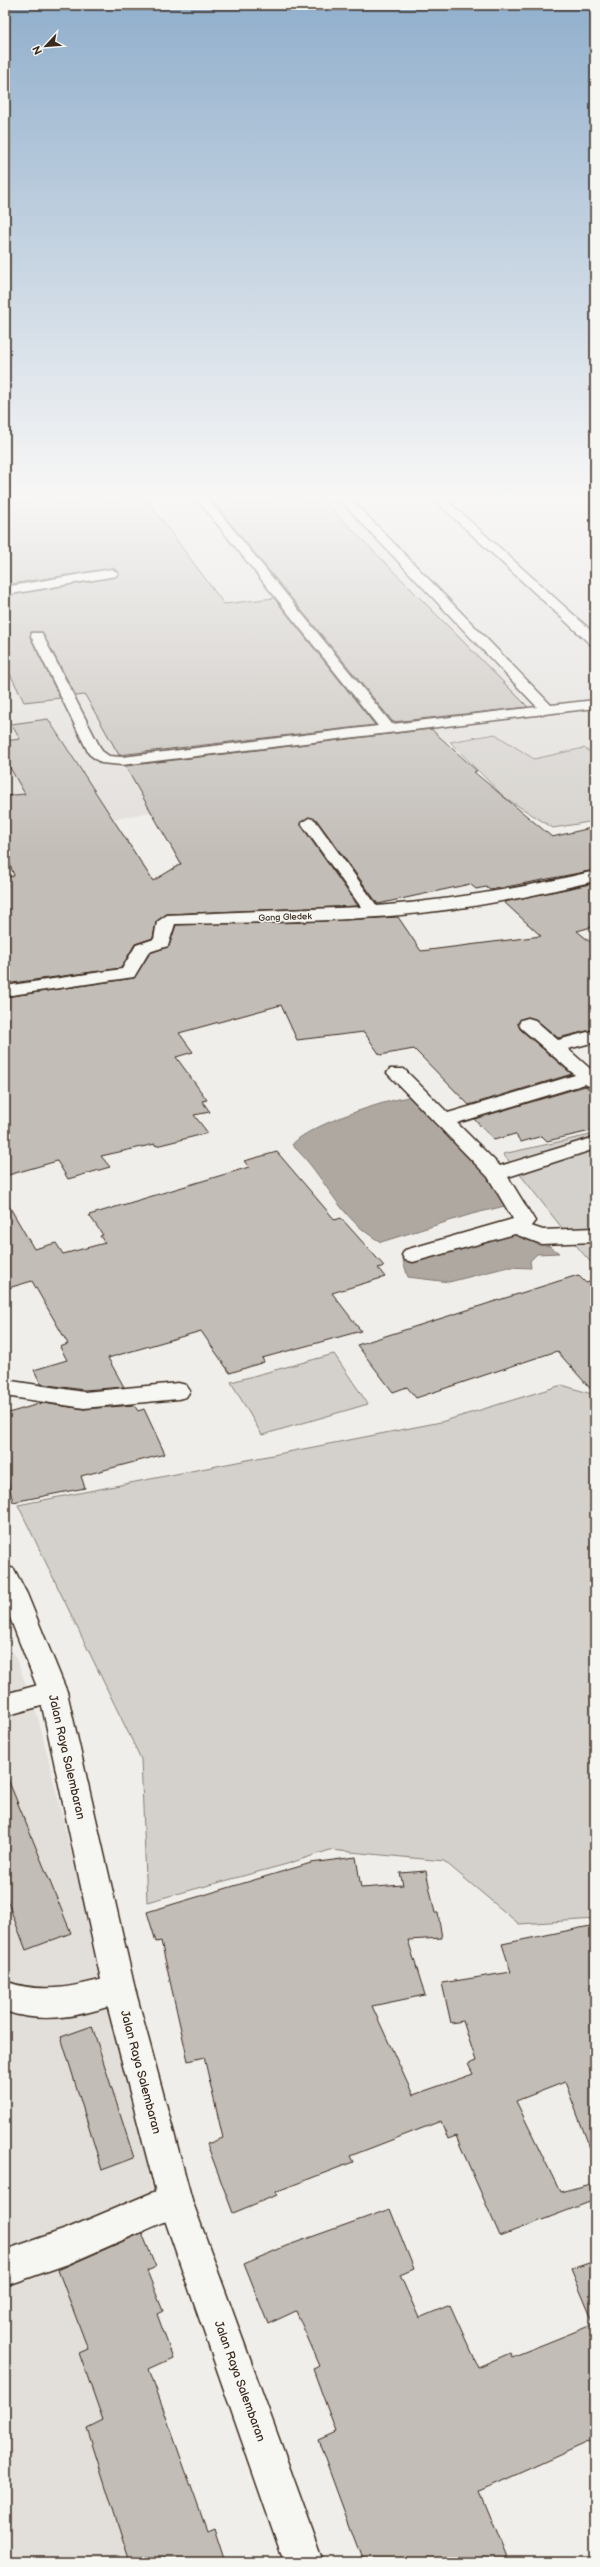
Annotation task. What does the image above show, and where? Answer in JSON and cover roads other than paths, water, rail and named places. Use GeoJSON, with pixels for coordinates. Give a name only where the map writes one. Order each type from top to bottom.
{"type":"FeatureCollection","features":[{"type":"Feature","properties":{"kind":"street"},"geometry":{"type":"LineString","coordinates":[[296,615],[388,729]]}},
{"type":"Feature","properties":{"kind":"street"},"geometry":{"type":"LineString","coordinates":[[456,615],[548,710]]}},
{"type":"Feature","properties":{"kind":"street"},"geometry":{"type":"LineString","coordinates":[[565,615],[595,642]]}},
{"type":"Feature","properties":{"kind":"street"},"geometry":{"type":"LineString","coordinates":[[37,636],[96,754],[106,760],[122,761],[595,704]]}},
{"type":"Feature","properties":{"kind":"street"},"geometry":{"type":"LineString","coordinates":[[309,823],[372,910]]}},
{"type":"Feature","properties":{"kind":"street","name":"Gang Gledek"},"geometry":{"type":"LineString","coordinates":[[5,991],[128,973],[142,949],[162,942],[165,922],[173,919],[307,916],[372,910],[396,910],[442,905],[534,890],[595,876]]}},
{"type":"Feature","properties":{"kind":"street"},"geometry":{"type":"LineString","coordinates":[[528,1024],[592,1080]]}},
{"type":"Feature","properties":{"kind":"street"},"geometry":{"type":"LineString","coordinates":[[555,1047],[595,1036]]}},
{"type":"Feature","properties":{"kind":"street"},"geometry":{"type":"LineString","coordinates":[[397,1073],[446,1120],[496,1174],[522,1213],[524,1221],[516,1228],[413,1255]]}},
{"type":"Feature","properties":{"kind":"street"},"geometry":{"type":"LineString","coordinates":[[446,1120],[592,1080]]}},
{"type":"Feature","properties":{"kind":"street"},"geometry":{"type":"LineString","coordinates":[[496,1174],[595,1143]]}},
{"type":"Feature","properties":{"kind":"street"},"geometry":{"type":"LineString","coordinates":[[516,1228],[541,1237],[579,1234],[595,1235]]}},
{"type":"Feature","properties":{"kind":"street"},"geometry":{"type":"LineString","coordinates":[[5,1388],[84,1400],[178,1391]]}},
{"type":"Feature","properties":{"kind":"street","name":"Jalan Raya Salembaran"},"geometry":{"type":"LineString","coordinates":[[8,1589],[52,1692],[119,1989],[175,2200],[304,2562]]}},
{"type":"Feature","properties":{"kind":"street"},"geometry":{"type":"LineString","coordinates":[[5,1705],[52,1692]]}},
{"type":"Feature","properties":{"kind":"street"},"geometry":{"type":"LineString","coordinates":[[5,1996],[22,2004],[57,2006],[119,1989]]}},
{"type":"Feature","properties":{"kind":"street"},"geometry":{"type":"LineString","coordinates":[[5,2268],[68,2246],[175,2200]]}}]}
